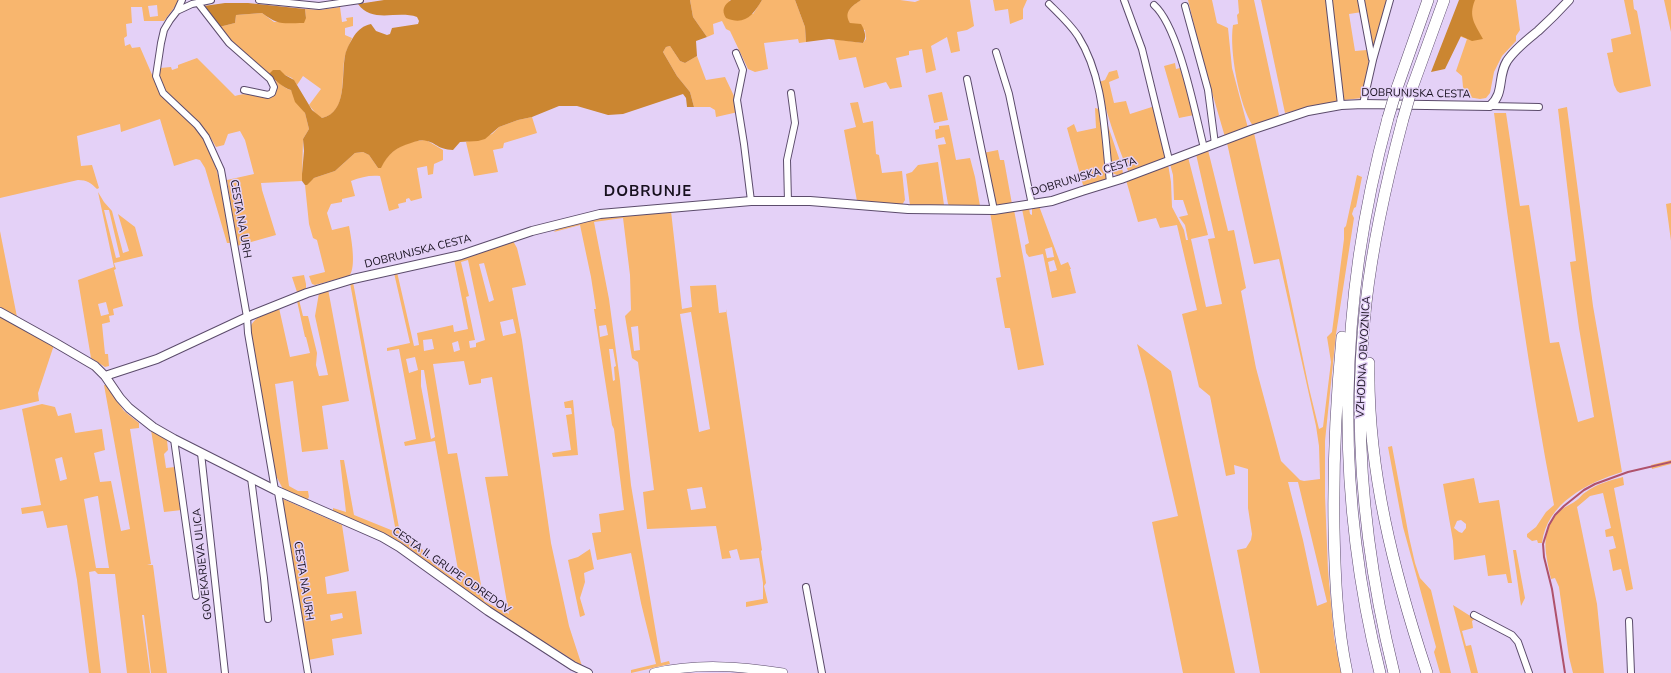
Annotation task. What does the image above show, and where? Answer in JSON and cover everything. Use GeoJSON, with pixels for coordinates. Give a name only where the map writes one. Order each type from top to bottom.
{"type":"FeatureCollection","features":[{"type":"Feature","properties":{"kind":"highway","name":"VZHODNA OBVOZNICA"},"geometry":{"type":"LineString","coordinates":[[1380,673],[1360,578],[1351,504],[1348,458],[1347,390],[1353,303],[1364,220],[1378,156],[1397,88],[1428,0]]}},
{"type":"Feature","properties":{"kind":"highway","name":"VZHODNA OBVOZNICA"},"geometry":{"type":"LineString","coordinates":[[1394,673],[1372,570],[1364,495],[1360,383],[1366,302],[1384,197],[1403,119],[1412,88],[1444,0]]}},
{"type":"Feature","properties":{"kind":"highway"},"geometry":{"type":"LineString","coordinates":[[1366,302],[1370,325],[1368,383],[1370,420],[1379,494],[1395,566],[1427,673]]}},
{"type":"Feature","properties":{"kind":"highway"},"geometry":{"type":"LineString","coordinates":[[1347,673],[1340,628],[1336,583],[1334,467],[1338,390],[1344,320],[1353,303]]}},
{"type":"Feature","properties":{"kind":"main road"},"geometry":{"type":"LineString","coordinates":[[654,673],[692,667],[718,666],[742,667],[783,673]]}},
{"type":"Feature","properties":{"kind":"street","name":"CESTA NA URH"},"geometry":{"type":"LineString","coordinates":[[182,0],[177,12],[164,30],[156,76],[163,93],[197,125],[206,137],[221,170],[308,673]]}},
{"type":"Feature","properties":{"kind":"street"},"geometry":{"type":"LineString","coordinates":[[177,12],[198,3],[211,0]]}},
{"type":"Feature","properties":{"kind":"street"},"geometry":{"type":"LineString","coordinates":[[259,0],[319,6],[360,0]]}},
{"type":"Feature","properties":{"kind":"street"},"geometry":{"type":"LineString","coordinates":[[1124,0],[1142,49],[1169,160]]}},
{"type":"Feature","properties":{"kind":"street"},"geometry":{"type":"LineString","coordinates":[[1329,0],[1341,105]]}},
{"type":"Feature","properties":{"kind":"street"},"geometry":{"type":"LineString","coordinates":[[1361,0],[1372,60]]}},
{"type":"Feature","properties":{"kind":"street"},"geometry":{"type":"LineString","coordinates":[[1363,104],[1372,60],[1390,0]]}},
{"type":"Feature","properties":{"kind":"street"},"geometry":{"type":"LineString","coordinates":[[1490,106],[1499,96],[1503,69],[1507,61],[1555,16],[1569,0]]}},
{"type":"Feature","properties":{"kind":"street"},"geometry":{"type":"LineString","coordinates":[[198,3],[229,43],[270,79],[274,87],[272,93],[268,95],[244,90]]}},
{"type":"Feature","properties":{"kind":"street"},"geometry":{"type":"LineString","coordinates":[[1049,4],[1074,30],[1085,48],[1091,63],[1103,105],[1104,131],[1110,182]]}},
{"type":"Feature","properties":{"kind":"street"},"geometry":{"type":"LineString","coordinates":[[1154,5],[1166,20],[1174,40],[1189,88],[1204,148]]}},
{"type":"Feature","properties":{"kind":"street"},"geometry":{"type":"LineString","coordinates":[[1185,6],[1208,90],[1215,144]]}},
{"type":"Feature","properties":{"kind":"street"},"geometry":{"type":"LineString","coordinates":[[996,52],[1009,94],[1032,205]]}},
{"type":"Feature","properties":{"kind":"street"},"geometry":{"type":"LineString","coordinates":[[736,53],[743,70],[739,84],[738,100],[750,202]]}},
{"type":"Feature","properties":{"kind":"street"},"geometry":{"type":"LineString","coordinates":[[967,79],[994,210]]}},
{"type":"Feature","properties":{"kind":"street"},"geometry":{"type":"LineString","coordinates":[[788,202],[787,160],[795,123],[791,93]]}},
{"type":"Feature","properties":{"kind":"street","name":"DOBRUNJSKA CESTA"},"geometry":{"type":"LineString","coordinates":[[105,376],[157,359],[247,317],[307,293],[353,279],[461,255],[532,231],[576,220],[625,211],[750,202],[810,202],[908,210],[994,210],[1052,201],[1110,182],[1308,111],[1341,105],[1363,104],[1490,106]]}},
{"type":"Feature","properties":{"kind":"street"},"geometry":{"type":"LineString","coordinates":[[1490,106],[1539,107]]}},
{"type":"Feature","properties":{"kind":"street","name":"CESTA II. GRUPE ODREDOV"},"geometry":{"type":"LineString","coordinates":[[0,312],[95,366],[105,376],[129,408],[142,419],[174,439],[276,491],[382,537],[399,547],[488,611],[573,666],[588,673]]}},
{"type":"Feature","properties":{"kind":"street"},"geometry":{"type":"LineString","coordinates":[[174,439],[196,596]]}},
{"type":"Feature","properties":{"kind":"street","name":"GOVEKARJEVA ULICA"},"geometry":{"type":"LineString","coordinates":[[201,453],[225,673]]}},
{"type":"Feature","properties":{"kind":"street"},"geometry":{"type":"LineString","coordinates":[[251,478],[268,619]]}},
{"type":"Feature","properties":{"kind":"street"},"geometry":{"type":"LineString","coordinates":[[806,587],[822,673]]}},
{"type":"Feature","properties":{"kind":"street"},"geometry":{"type":"LineString","coordinates":[[1474,615],[1512,635],[1518,642],[1529,673]]}},
{"type":"Feature","properties":{"kind":"street"},"geometry":{"type":"LineString","coordinates":[[1629,621],[1631,673]]}},
{"type":"Feature","properties":{"kind":"shaded area"},"geometry":{"type":"Polygon","coordinates":[[[0,0],[180,0],[164,21],[144,21],[142,7],[131,7],[132,23],[126,24],[127,36],[124,38],[125,46],[130,44],[132,48],[140,47],[160,93],[191,122],[204,140],[211,154],[220,183],[230,243],[227,243],[205,168],[200,160],[196,159],[174,166],[160,119],[121,132],[120,124],[77,136],[81,166],[92,165],[99,188],[97,189],[89,182],[78,180],[0,198],[0,0]],[[157,5],[148,6],[150,17],[158,16],[157,5]]]}},
{"type":"Feature","properties":{"kind":"shaded area"},"geometry":{"type":"Polygon","coordinates":[[[384,0],[690,0],[693,17],[707,37],[696,41],[697,56],[685,63],[680,61],[670,46],[666,47],[663,52],[677,76],[690,92],[694,107],[687,107],[686,98],[683,94],[623,114],[608,115],[577,106],[559,106],[532,117],[499,127],[485,139],[460,142],[453,150],[441,148],[431,142],[423,140],[417,141],[393,152],[381,168],[378,168],[369,155],[363,152],[355,153],[335,171],[314,178],[307,185],[305,185],[302,181],[304,151],[303,139],[309,129],[305,113],[295,102],[291,90],[279,84],[269,74],[273,70],[280,70],[294,80],[312,110],[322,118],[330,114],[336,109],[340,101],[347,48],[358,31],[371,24],[376,31],[387,35],[390,34],[392,28],[418,24],[419,21],[417,17],[409,15],[378,15],[364,10],[358,4],[384,0]]]}},
{"type":"Feature","properties":{"kind":"shaded area"},"geometry":{"type":"Polygon","coordinates":[[[690,0],[731,0],[729,1],[753,14],[762,0],[795,0],[805,27],[806,42],[799,43],[798,39],[764,43],[768,69],[755,72],[748,69],[730,31],[726,29],[722,21],[713,24],[714,34],[707,37],[693,17],[690,0]]]}},
{"type":"Feature","properties":{"kind":"shaded area"},"geometry":{"type":"Polygon","coordinates":[[[731,0],[762,0],[748,18],[738,21],[726,18],[724,15],[724,8],[731,0]]]}},
{"type":"Feature","properties":{"kind":"shaded area"},"geometry":{"type":"Polygon","coordinates":[[[795,0],[861,0],[848,12],[848,19],[850,23],[861,24],[865,34],[863,43],[829,39],[806,42],[805,27],[795,0]]]}},
{"type":"Feature","properties":{"kind":"shaded area"},"geometry":{"type":"Polygon","coordinates":[[[861,0],[900,0],[915,2],[920,0],[970,0],[974,26],[967,30],[957,32],[960,51],[951,53],[947,37],[931,46],[936,70],[926,73],[922,49],[909,51],[909,55],[896,58],[902,87],[890,89],[886,82],[864,88],[856,57],[839,60],[834,39],[863,43],[866,39],[865,30],[851,24],[847,20],[847,13],[849,10],[861,0]]]}},
{"type":"Feature","properties":{"kind":"shaded area"},"geometry":{"type":"Polygon","coordinates":[[[993,0],[1027,0],[1023,9],[1023,19],[1010,24],[1008,9],[995,11],[993,0]]]}},
{"type":"Feature","properties":{"kind":"shaded area"},"geometry":{"type":"Polygon","coordinates":[[[1188,0],[1212,0],[1217,23],[1228,28],[1232,68],[1248,128],[1225,137],[1202,58],[1188,0]]]}},
{"type":"Feature","properties":{"kind":"shaded area"},"geometry":{"type":"Polygon","coordinates":[[[1238,0],[1254,0],[1279,115],[1272,120],[1253,126],[1243,105],[1239,91],[1232,48],[1233,25],[1238,24],[1238,0]]]}},
{"type":"Feature","properties":{"kind":"shaded area"},"geometry":{"type":"Polygon","coordinates":[[[1261,0],[1327,0],[1338,101],[1285,113],[1261,0]]]}},
{"type":"Feature","properties":{"kind":"shaded area"},"geometry":{"type":"Polygon","coordinates":[[[1331,0],[1360,0],[1362,12],[1349,14],[1355,51],[1367,50],[1369,63],[1362,98],[1344,100],[1331,0]]]}},
{"type":"Feature","properties":{"kind":"shaded area"},"geometry":{"type":"Polygon","coordinates":[[[1363,0],[1388,0],[1374,49],[1372,49],[1363,0]]]}},
{"type":"Feature","properties":{"kind":"shaded area"},"geometry":{"type":"Polygon","coordinates":[[[1459,0],[1475,0],[1472,16],[1483,39],[1472,41],[1461,36],[1445,69],[1431,72],[1459,0]]]}},
{"type":"Feature","properties":{"kind":"shaded area"},"geometry":{"type":"Polygon","coordinates":[[[1474,0],[1516,0],[1520,30],[1516,36],[1516,41],[1502,56],[1494,72],[1490,93],[1486,98],[1480,99],[1468,97],[1463,87],[1462,76],[1456,71],[1467,39],[1459,36],[1474,0]]]}},
{"type":"Feature","properties":{"kind":"shaded area"},"geometry":{"type":"Polygon","coordinates":[[[1624,0],[1633,0],[1634,9],[1637,11],[1651,86],[1620,93],[1614,85],[1607,53],[1613,52],[1611,39],[1631,34],[1624,0]]]}},
{"type":"Feature","properties":{"kind":"shaded area"},"geometry":{"type":"Polygon","coordinates":[[[1664,0],[1671,0],[1671,32],[1664,0]]]}},
{"type":"Feature","properties":{"kind":"shaded area"},"geometry":{"type":"Polygon","coordinates":[[[225,3],[248,3],[305,9],[306,18],[304,23],[282,23],[273,20],[262,13],[236,15],[235,23],[219,27],[204,6],[225,3]]]}},
{"type":"Feature","properties":{"kind":"shaded area"},"geometry":{"type":"Polygon","coordinates":[[[340,7],[342,22],[347,21],[346,18],[353,17],[353,26],[345,28],[345,35],[352,38],[345,56],[340,101],[336,109],[331,114],[322,118],[317,115],[309,105],[321,89],[303,76],[297,85],[292,78],[285,75],[269,74],[231,42],[219,27],[235,23],[236,15],[262,13],[274,22],[306,18],[305,9],[320,10],[340,7]]]}},
{"type":"Feature","properties":{"kind":"shaded area"},"geometry":{"type":"Polygon","coordinates":[[[670,46],[680,61],[685,63],[697,56],[706,80],[725,77],[734,96],[738,112],[716,117],[715,110],[710,107],[694,107],[690,92],[677,76],[663,52],[666,47],[670,46]]]}},
{"type":"Feature","properties":{"kind":"shaded area"},"geometry":{"type":"Polygon","coordinates":[[[197,58],[235,96],[245,94],[271,97],[276,87],[275,81],[291,90],[305,113],[309,129],[303,139],[302,181],[261,183],[276,235],[237,246],[227,180],[254,174],[245,140],[240,131],[228,134],[224,145],[216,147],[209,135],[199,123],[164,89],[159,75],[160,68],[171,67],[172,70],[178,68],[178,65],[197,58]]]}},
{"type":"Feature","properties":{"kind":"shaded area"},"geometry":{"type":"Polygon","coordinates":[[[1175,63],[1176,69],[1180,68],[1194,115],[1179,118],[1164,66],[1175,63]]]}},
{"type":"Feature","properties":{"kind":"shaded area"},"geometry":{"type":"Polygon","coordinates":[[[1117,70],[1119,78],[1109,82],[1114,103],[1126,101],[1130,114],[1155,106],[1165,155],[1164,159],[1147,166],[1128,171],[1119,149],[1099,82],[1105,80],[1109,72],[1117,70]]]}},
{"type":"Feature","properties":{"kind":"shaded area"},"geometry":{"type":"Polygon","coordinates":[[[942,92],[948,120],[934,123],[928,95],[942,92]]]}},
{"type":"Feature","properties":{"kind":"shaded area"},"geometry":{"type":"Polygon","coordinates":[[[858,102],[863,123],[873,121],[876,154],[879,155],[882,173],[902,171],[905,200],[902,205],[857,201],[844,130],[856,127],[850,103],[858,102]]]}},
{"type":"Feature","properties":{"kind":"shaded area"},"geometry":{"type":"Polygon","coordinates":[[[1567,107],[1593,306],[1622,472],[1595,482],[1571,497],[1560,506],[1545,529],[1542,543],[1538,543],[1537,540],[1532,541],[1527,537],[1527,534],[1536,527],[1546,512],[1554,505],[1536,407],[1521,309],[1494,113],[1506,113],[1520,206],[1529,205],[1550,343],[1559,342],[1578,422],[1594,417],[1579,328],[1570,262],[1576,261],[1558,109],[1567,107]]]}},
{"type":"Feature","properties":{"kind":"shaded area"},"geometry":{"type":"Polygon","coordinates":[[[1095,108],[1099,109],[1108,175],[1106,179],[1087,186],[1083,185],[1067,128],[1074,124],[1077,132],[1096,128],[1095,108]]]}},
{"type":"Feature","properties":{"kind":"shaded area"},"geometry":{"type":"Polygon","coordinates":[[[532,117],[537,133],[504,143],[503,148],[493,150],[498,172],[474,176],[466,142],[492,134],[499,127],[532,117]]]}},
{"type":"Feature","properties":{"kind":"shaded area"},"geometry":{"type":"Polygon","coordinates":[[[1106,120],[1123,174],[1117,175],[1112,173],[1109,163],[1106,120]]]}},
{"type":"Feature","properties":{"kind":"shaded area"},"geometry":{"type":"Polygon","coordinates":[[[949,125],[956,160],[970,158],[980,206],[952,208],[948,204],[938,145],[946,144],[944,137],[936,139],[935,130],[939,129],[939,126],[949,125]]]}},
{"type":"Feature","properties":{"kind":"shaded area"},"geometry":{"type":"Polygon","coordinates":[[[1254,133],[1319,429],[1323,427],[1331,362],[1327,337],[1332,332],[1344,239],[1344,228],[1346,226],[1357,175],[1362,177],[1356,207],[1354,208],[1352,214],[1354,218],[1336,334],[1325,441],[1325,496],[1328,570],[1334,637],[1341,673],[1260,673],[1237,550],[1246,548],[1251,540],[1252,534],[1248,508],[1248,469],[1234,465],[1235,474],[1226,476],[1210,396],[1199,387],[1182,314],[1197,310],[1177,225],[1160,228],[1156,218],[1138,222],[1126,180],[1168,164],[1171,182],[1172,207],[1184,230],[1186,240],[1188,240],[1185,225],[1179,217],[1188,215],[1183,200],[1174,200],[1173,175],[1170,164],[1188,157],[1208,235],[1191,239],[1206,307],[1222,304],[1208,239],[1215,238],[1196,154],[1208,150],[1228,231],[1234,230],[1246,288],[1241,291],[1256,368],[1281,461],[1300,480],[1320,479],[1319,446],[1316,426],[1279,259],[1254,264],[1227,143],[1254,133]],[[1288,482],[1303,540],[1317,606],[1327,602],[1298,482],[1288,482]]]}},
{"type":"Feature","properties":{"kind":"shaded area"},"geometry":{"type":"Polygon","coordinates":[[[426,140],[443,150],[443,160],[434,164],[433,174],[428,175],[427,166],[417,168],[422,198],[411,201],[409,198],[406,199],[406,202],[398,204],[399,208],[389,211],[380,176],[373,176],[362,177],[351,181],[355,196],[342,199],[342,202],[331,204],[327,213],[332,230],[349,226],[353,252],[353,266],[349,276],[315,285],[312,284],[309,276],[325,272],[317,240],[313,238],[309,224],[305,185],[314,178],[335,171],[355,153],[363,152],[369,155],[378,168],[381,167],[389,155],[399,147],[412,142],[426,140]]]}},
{"type":"Feature","properties":{"kind":"shaded area"},"geometry":{"type":"Polygon","coordinates":[[[998,150],[1000,160],[1004,160],[1012,204],[997,206],[995,204],[983,153],[998,150]]]}},
{"type":"Feature","properties":{"kind":"shaded area"},"geometry":{"type":"Polygon","coordinates":[[[938,162],[944,205],[942,208],[910,206],[906,174],[912,172],[918,165],[938,162]]]}},
{"type":"Feature","properties":{"kind":"shaded area"},"geometry":{"type":"Polygon","coordinates":[[[98,192],[112,211],[123,253],[129,251],[118,214],[135,227],[143,256],[114,263],[116,269],[114,270],[123,306],[113,309],[114,315],[109,316],[110,322],[102,324],[105,354],[108,354],[109,366],[105,367],[91,358],[78,280],[114,267],[98,192]],[[104,210],[116,258],[120,257],[109,210],[104,210]],[[106,302],[98,304],[101,316],[109,314],[106,302]]]}},
{"type":"Feature","properties":{"kind":"shaded area"},"geometry":{"type":"Polygon","coordinates":[[[1671,203],[1671,241],[1666,204],[1671,203]]]}},
{"type":"Feature","properties":{"kind":"shaded area"},"geometry":{"type":"Polygon","coordinates":[[[1039,206],[1061,265],[1068,262],[1076,293],[1052,298],[1043,254],[1029,257],[1026,253],[1025,245],[1029,243],[1022,209],[1029,208],[1030,214],[1032,215],[1032,207],[1039,206]],[[1052,247],[1045,249],[1047,258],[1054,257],[1052,247]],[[1054,260],[1048,262],[1050,272],[1057,270],[1054,260]]]}},
{"type":"Feature","properties":{"kind":"shaded area"},"geometry":{"type":"Polygon","coordinates":[[[1014,210],[1044,365],[1018,370],[1010,328],[1005,328],[996,278],[1001,277],[990,212],[1014,210]]]}},
{"type":"Feature","properties":{"kind":"shaded area"},"geometry":{"type":"Polygon","coordinates":[[[671,211],[682,309],[692,307],[690,286],[716,285],[719,313],[726,312],[726,309],[762,550],[766,583],[764,586],[768,603],[746,607],[746,602],[763,599],[763,583],[759,558],[740,560],[737,549],[729,551],[731,558],[722,559],[716,526],[647,529],[643,492],[654,490],[638,362],[632,358],[625,316],[631,310],[630,275],[623,218],[594,222],[609,299],[620,381],[631,485],[661,663],[669,661],[670,664],[631,673],[631,670],[656,664],[641,603],[631,553],[597,560],[592,533],[601,532],[599,514],[624,510],[614,429],[612,425],[594,309],[596,309],[591,277],[580,225],[554,232],[562,227],[590,219],[671,211]],[[691,312],[680,314],[699,432],[710,429],[691,312]],[[606,325],[599,326],[600,337],[608,335],[606,325]],[[638,326],[631,327],[634,351],[640,350],[638,326]],[[609,349],[613,381],[615,380],[614,367],[616,366],[613,349],[609,349]],[[702,487],[687,489],[691,510],[706,508],[702,487]]]}},
{"type":"Feature","properties":{"kind":"shaded area"},"geometry":{"type":"Polygon","coordinates":[[[0,231],[17,317],[0,307],[0,231]]]}},
{"type":"Feature","properties":{"kind":"shaded area"},"geometry":{"type":"Polygon","coordinates":[[[513,241],[517,248],[526,285],[512,288],[522,340],[551,543],[569,626],[582,666],[548,644],[542,642],[459,587],[407,547],[386,534],[333,511],[333,508],[346,512],[340,460],[344,460],[354,515],[396,532],[350,283],[353,282],[400,533],[423,550],[428,558],[437,566],[460,581],[435,441],[405,446],[404,442],[416,439],[399,349],[387,351],[387,348],[410,343],[394,273],[397,272],[414,346],[419,345],[417,333],[453,325],[454,332],[468,329],[454,259],[513,241]],[[468,260],[461,262],[469,296],[466,297],[475,340],[469,341],[470,348],[476,347],[476,343],[485,340],[468,260]],[[484,263],[479,264],[489,302],[494,300],[484,263]],[[513,319],[500,322],[503,336],[516,333],[513,319]],[[432,339],[423,340],[424,351],[434,349],[432,339]],[[458,341],[452,343],[454,352],[460,350],[458,341]],[[415,357],[406,359],[409,373],[418,370],[415,357]],[[464,361],[433,364],[448,454],[457,453],[484,601],[509,614],[485,477],[508,476],[492,377],[481,379],[481,383],[469,385],[464,361]],[[421,370],[421,386],[431,439],[435,437],[424,370],[421,370]]]}},
{"type":"Feature","properties":{"kind":"shaded area"},"geometry":{"type":"Polygon","coordinates":[[[304,275],[306,290],[297,292],[292,277],[304,275]]]}},
{"type":"Feature","properties":{"kind":"shaded area"},"geometry":{"type":"Polygon","coordinates":[[[328,289],[349,401],[322,406],[328,449],[302,452],[293,381],[275,384],[289,486],[298,491],[308,491],[309,497],[307,500],[304,500],[283,489],[274,472],[250,329],[254,321],[258,318],[279,308],[290,357],[310,353],[297,301],[299,300],[303,316],[308,316],[317,353],[316,365],[319,376],[328,375],[315,316],[319,293],[328,289]]]}},
{"type":"Feature","properties":{"kind":"shaded area"},"geometry":{"type":"Polygon","coordinates":[[[0,316],[54,345],[38,393],[39,401],[0,410],[0,316]]]}},
{"type":"Feature","properties":{"kind":"shaded area"},"geometry":{"type":"Polygon","coordinates":[[[1137,344],[1171,371],[1235,673],[1183,673],[1152,522],[1178,516],[1137,344]]]}},
{"type":"Feature","properties":{"kind":"shaded area"},"geometry":{"type":"Polygon","coordinates":[[[104,385],[106,385],[124,411],[139,423],[139,428],[130,429],[151,564],[147,565],[153,565],[167,673],[151,673],[144,615],[142,615],[150,673],[127,673],[115,574],[98,574],[95,571],[89,572],[101,673],[89,673],[77,580],[67,525],[47,528],[43,511],[22,514],[21,508],[41,505],[22,409],[42,404],[55,407],[58,416],[71,413],[75,433],[102,429],[105,450],[94,453],[100,482],[111,481],[121,531],[130,529],[104,385]],[[62,457],[55,459],[60,481],[67,479],[62,457]],[[98,496],[84,499],[96,568],[109,568],[98,496]]]}},
{"type":"Feature","properties":{"kind":"shaded area"},"geometry":{"type":"Polygon","coordinates":[[[573,400],[578,455],[553,457],[552,453],[571,450],[566,415],[572,414],[571,408],[565,408],[564,402],[573,400]]]}},
{"type":"Feature","properties":{"kind":"shaded area"},"geometry":{"type":"Polygon","coordinates":[[[151,430],[167,440],[168,450],[164,454],[166,468],[175,467],[182,510],[164,512],[151,430]]]}},
{"type":"Feature","properties":{"kind":"shaded area"},"geometry":{"type":"Polygon","coordinates":[[[1392,446],[1415,563],[1420,578],[1431,590],[1451,673],[1440,673],[1434,652],[1436,647],[1403,527],[1388,447],[1392,446]]]}},
{"type":"Feature","properties":{"kind":"shaded area"},"geometry":{"type":"Polygon","coordinates":[[[1671,460],[1671,464],[1652,469],[1651,465],[1671,460]]]}},
{"type":"Feature","properties":{"kind":"shaded area"},"geometry":{"type":"Polygon","coordinates":[[[1623,477],[1624,485],[1614,488],[1633,589],[1626,591],[1621,569],[1613,571],[1609,550],[1616,548],[1613,536],[1606,537],[1605,530],[1611,528],[1603,493],[1590,496],[1577,507],[1597,604],[1604,673],[1573,673],[1569,657],[1559,587],[1555,578],[1551,579],[1547,560],[1546,534],[1554,518],[1561,510],[1594,487],[1623,477]]]}},
{"type":"Feature","properties":{"kind":"shaded area"},"geometry":{"type":"Polygon","coordinates":[[[1474,478],[1479,503],[1499,500],[1512,583],[1508,583],[1506,574],[1488,576],[1485,555],[1454,560],[1453,541],[1443,484],[1474,478]],[[1461,520],[1457,521],[1454,528],[1462,533],[1466,528],[1466,524],[1461,520]]]}},
{"type":"Feature","properties":{"kind":"shaded area"},"geometry":{"type":"Polygon","coordinates":[[[283,499],[342,525],[349,571],[325,577],[327,594],[356,591],[362,634],[332,639],[334,655],[308,660],[280,501],[283,499]],[[342,613],[330,615],[331,621],[343,618],[342,613]]]}},
{"type":"Feature","properties":{"kind":"shaded area"},"geometry":{"type":"Polygon","coordinates":[[[590,549],[594,569],[584,573],[585,582],[580,598],[585,615],[580,617],[568,560],[578,557],[590,549]]]}},
{"type":"Feature","properties":{"kind":"shaded area"},"geometry":{"type":"Polygon","coordinates":[[[1513,550],[1516,550],[1525,598],[1521,606],[1513,550]]]}},
{"type":"Feature","properties":{"kind":"shaded area"},"geometry":{"type":"Polygon","coordinates":[[[1453,605],[1475,619],[1472,621],[1473,628],[1462,631],[1466,646],[1471,645],[1478,673],[1471,673],[1453,605]]]}},
{"type":"Feature","properties":{"kind":"waterway"},"geometry":{"type":"LineString","coordinates":[[1565,673],[1552,589],[1544,557],[1543,544],[1549,525],[1555,515],[1564,506],[1584,490],[1595,484],[1628,472],[1671,462]]}},
{"type":"Feature","properties":{"kind":"district","name":"DOBRUNJE"},"geometry":{"type":"Point","coordinates":[648,192]}}]}
